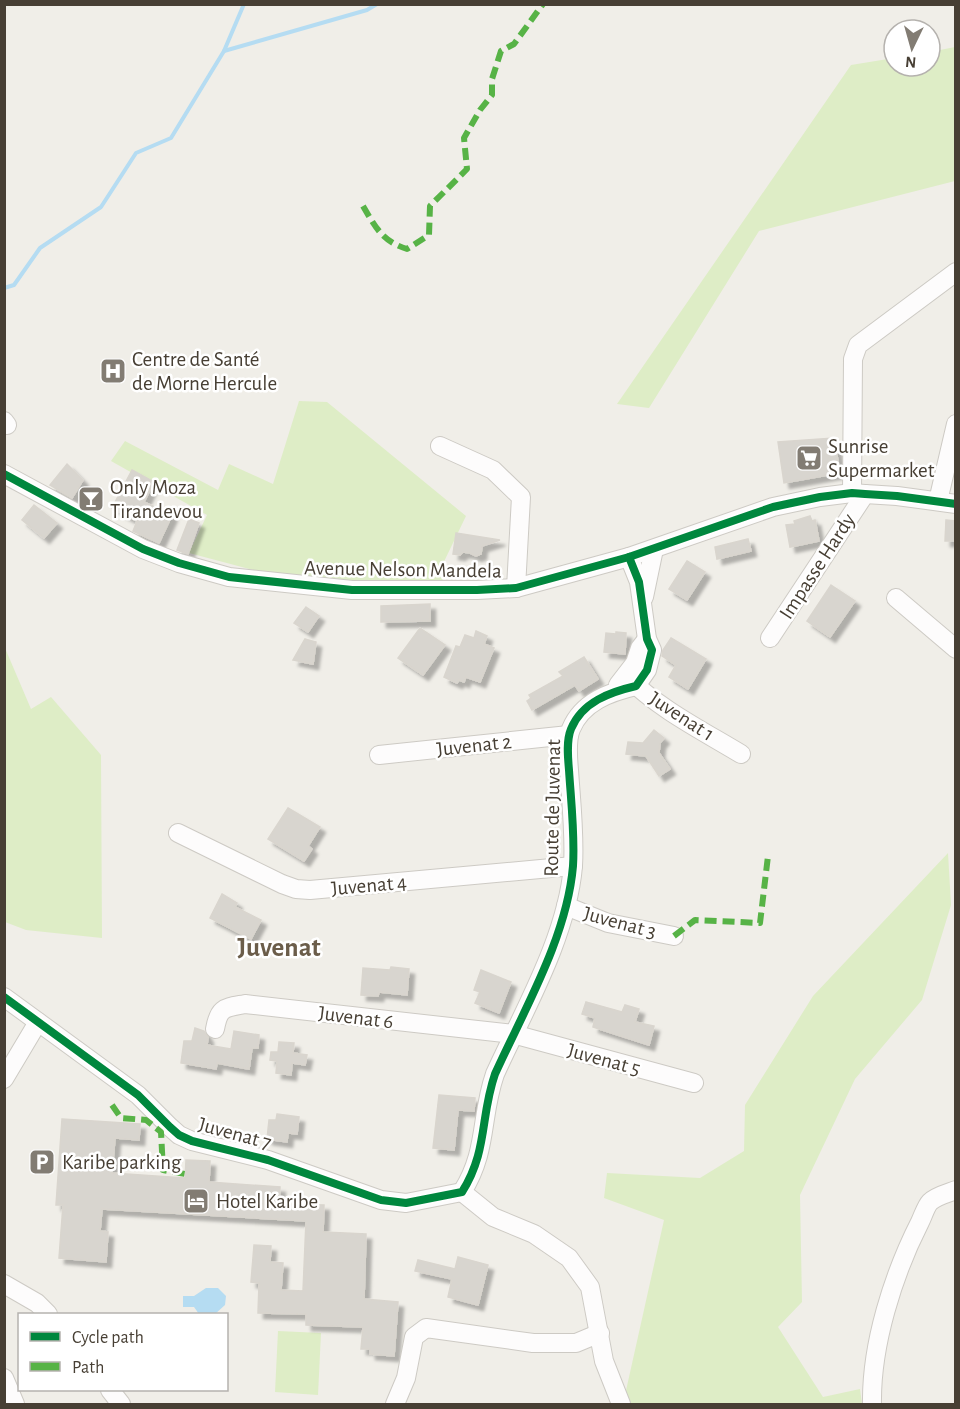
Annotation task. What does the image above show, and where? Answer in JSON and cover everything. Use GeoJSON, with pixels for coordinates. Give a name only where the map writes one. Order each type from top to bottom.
{"type":"FeatureCollection","features":[{"type":"Feature","properties":{"kind":"street"},"geometry":{"type":"LineString","coordinates":[[858,494],[853,359],[858,345],[956,272]]}},
{"type":"Feature","properties":{"kind":"street"},"geometry":{"type":"LineString","coordinates":[[947,503],[956,424]]}},
{"type":"Feature","properties":{"kind":"street"},"geometry":{"type":"LineString","coordinates":[[440,446],[493,470],[521,497],[516,588]]}},
{"type":"Feature","properties":{"kind":"street","name":"Avenue Nelson Mandela"},"geometry":{"type":"LineString","coordinates":[[4,474],[143,549],[179,563],[229,577],[352,590],[516,588],[629,557],[773,507],[858,494],[897,496],[947,503]]}},
{"type":"Feature","properties":{"kind":"street","name":"Impasse Hardy"},"geometry":{"type":"LineString","coordinates":[[770,638],[858,494]]}},
{"type":"Feature","properties":{"kind":"street","name":"Route de Juvenat"},"geometry":{"type":"LineString","coordinates":[[643,602],[654,549]]}},
{"type":"Feature","properties":{"kind":"street","name":"Route de Juvenat"},"geometry":{"type":"LineString","coordinates":[[462,1192],[473,1175],[477,1162],[482,1142],[487,1095],[559,934],[566,906],[573,866],[569,735],[577,718],[588,705],[631,681],[647,639],[639,582],[629,557]]}},
{"type":"Feature","properties":{"kind":"street"},"geometry":{"type":"LineString","coordinates":[[896,598],[956,649]]}},
{"type":"Feature","properties":{"kind":"street","name":"Juvenat 1"},"geometry":{"type":"LineString","coordinates":[[631,681],[689,723],[741,754]]}},
{"type":"Feature","properties":{"kind":"street","name":"Juvenat 2"},"geometry":{"type":"LineString","coordinates":[[379,755],[569,735]]}},
{"type":"Feature","properties":{"kind":"street","name":"Juvenat 4"},"geometry":{"type":"LineString","coordinates":[[178,833],[296,889],[310,890],[573,866]]}},
{"type":"Feature","properties":{"kind":"street","name":"Juvenat 3"},"geometry":{"type":"LineString","coordinates":[[566,906],[608,923],[674,936]]}},
{"type":"Feature","properties":{"kind":"street","name":"Juvenat 7"},"geometry":{"type":"LineString","coordinates":[[4,997],[138,1095],[179,1135],[192,1141],[268,1160],[381,1200],[406,1203],[462,1192]]}},
{"type":"Feature","properties":{"kind":"street","name":"Juvenat 6"},"geometry":{"type":"LineString","coordinates":[[215,1029],[218,1015],[225,1007],[245,1004],[513,1035]]}},
{"type":"Feature","properties":{"kind":"street"},"geometry":{"type":"LineString","coordinates":[[4,1079],[38,1022]]}},
{"type":"Feature","properties":{"kind":"street","name":"Juvenat 5"},"geometry":{"type":"LineString","coordinates":[[513,1035],[694,1083]]}},
{"type":"Feature","properties":{"kind":"street"},"geometry":{"type":"LineString","coordinates":[[872,1404],[872,1383],[877,1350],[890,1299],[907,1248],[930,1202],[956,1190]]}},
{"type":"Feature","properties":{"kind":"street"},"geometry":{"type":"LineString","coordinates":[[462,1192],[493,1217],[534,1234],[569,1258],[591,1287],[604,1361],[621,1404]]}},
{"type":"Feature","properties":{"kind":"street"},"geometry":{"type":"LineString","coordinates":[[4,1284],[37,1302],[47,1313]]}},
{"type":"Feature","properties":{"kind":"street"},"geometry":{"type":"LineString","coordinates":[[395,1404],[406,1378],[414,1337],[426,1328],[533,1342],[576,1343],[600,1333]]}},
{"type":"Feature","properties":{"kind":"street"},"geometry":{"type":"LineString","coordinates":[[4,1378],[15,1404]]}},
{"type":"Feature","properties":{"kind":"street"},"geometry":{"type":"LineString","coordinates":[[111,1391],[121,1404]]}},
{"type":"Feature","properties":{"kind":"green space"},"geometry":{"type":"Polygon","coordinates":[[[955,47],[955,181],[759,231],[649,408],[617,404],[851,65],[882,60],[882,78],[942,78],[942,50],[955,47]]]}},
{"type":"Feature","properties":{"kind":"green space"},"geometry":{"type":"Polygon","coordinates":[[[299,401],[327,402],[466,516],[438,574],[445,583],[294,581],[189,553],[207,515],[111,461],[125,441],[218,490],[229,464],[273,484],[299,401]]]}},
{"type":"Feature","properties":{"kind":"green space"},"geometry":{"type":"Polygon","coordinates":[[[5,648],[31,709],[51,697],[101,755],[102,938],[26,930],[5,922],[5,648]]]}},
{"type":"Feature","properties":{"kind":"green space"},"geometry":{"type":"Polygon","coordinates":[[[948,853],[951,905],[922,1000],[855,1079],[800,1195],[802,1302],[778,1327],[823,1397],[860,1389],[862,1404],[623,1404],[664,1220],[604,1198],[607,1173],[700,1178],[744,1151],[745,1105],[813,996],[948,853]]]}},
{"type":"Feature","properties":{"kind":"green space"},"geometry":{"type":"Polygon","coordinates":[[[278,1331],[321,1333],[318,1395],[275,1392],[278,1331]]]}},
{"type":"Feature","properties":{"kind":"water"},"geometry":{"type":"Polygon","coordinates":[[[206,1288],[218,1288],[226,1296],[225,1305],[216,1313],[198,1313],[194,1307],[183,1307],[183,1296],[194,1296],[206,1288]]]}},
{"type":"Feature","properties":{"kind":"building","name":"Sunrise Supermarket"},"geometry":{"type":"Polygon","coordinates":[[[834,438],[840,473],[784,483],[778,442],[834,438]]]}},
{"type":"Feature","properties":{"kind":"building"},"geometry":{"type":"Polygon","coordinates":[[[67,464],[83,480],[72,498],[50,485],[67,464]]]}},
{"type":"Feature","properties":{"kind":"building"},"geometry":{"type":"Polygon","coordinates":[[[132,470],[154,482],[144,502],[172,515],[159,543],[133,531],[137,521],[112,508],[132,470]]]}},
{"type":"Feature","properties":{"kind":"building"},"geometry":{"type":"Polygon","coordinates":[[[34,505],[57,523],[44,538],[22,520],[34,505]]]}},
{"type":"Feature","properties":{"kind":"building"},"geometry":{"type":"Polygon","coordinates":[[[810,516],[812,521],[815,520],[819,541],[790,547],[786,525],[795,524],[794,521],[810,516]]]}},
{"type":"Feature","properties":{"kind":"building"},"geometry":{"type":"Polygon","coordinates":[[[189,519],[199,523],[188,554],[177,550],[189,519]]]}},
{"type":"Feature","properties":{"kind":"building"},"geometry":{"type":"Polygon","coordinates":[[[946,520],[956,521],[956,541],[945,541],[946,520]]]}},
{"type":"Feature","properties":{"kind":"building"},"geometry":{"type":"Polygon","coordinates":[[[456,533],[500,540],[482,546],[481,554],[476,556],[463,552],[460,555],[453,554],[456,533]]]}},
{"type":"Feature","properties":{"kind":"building"},"geometry":{"type":"Polygon","coordinates":[[[748,539],[751,551],[717,559],[715,547],[748,539]]]}},
{"type":"Feature","properties":{"kind":"building"},"geometry":{"type":"Polygon","coordinates":[[[687,561],[705,572],[687,600],[669,589],[687,561]]]}},
{"type":"Feature","properties":{"kind":"building"},"geometry":{"type":"Polygon","coordinates":[[[831,585],[855,601],[830,637],[807,621],[831,585]]]}},
{"type":"Feature","properties":{"kind":"building"},"geometry":{"type":"Polygon","coordinates":[[[430,604],[430,621],[381,622],[381,606],[430,604]]]}},
{"type":"Feature","properties":{"kind":"building"},"geometry":{"type":"Polygon","coordinates":[[[306,607],[319,616],[308,632],[294,623],[306,607]]]}},
{"type":"Feature","properties":{"kind":"building"},"geometry":{"type":"Polygon","coordinates":[[[420,628],[445,645],[423,675],[398,658],[420,628]]]}},
{"type":"Feature","properties":{"kind":"building"},"geometry":{"type":"Polygon","coordinates":[[[476,631],[487,636],[484,644],[494,648],[480,682],[466,677],[464,682],[459,680],[457,683],[444,677],[456,646],[460,647],[465,635],[474,638],[476,631]]]}},
{"type":"Feature","properties":{"kind":"building"},"geometry":{"type":"Polygon","coordinates":[[[616,632],[626,633],[625,654],[604,652],[606,633],[616,634],[616,632]]]}},
{"type":"Feature","properties":{"kind":"building"},"geometry":{"type":"Polygon","coordinates":[[[671,638],[706,659],[688,689],[669,677],[676,665],[662,656],[671,638]]]}},
{"type":"Feature","properties":{"kind":"building"},"geometry":{"type":"Polygon","coordinates":[[[305,639],[316,642],[313,664],[293,660],[305,639]]]}},
{"type":"Feature","properties":{"kind":"building"},"geometry":{"type":"Polygon","coordinates":[[[584,657],[598,679],[579,691],[575,685],[532,710],[527,701],[531,698],[529,695],[563,676],[559,672],[584,657]]]}},
{"type":"Feature","properties":{"kind":"building"},"geometry":{"type":"Polygon","coordinates":[[[654,730],[664,738],[660,743],[659,753],[670,769],[659,776],[646,756],[626,754],[628,742],[643,743],[654,730]]]}},
{"type":"Feature","properties":{"kind":"building"},"geometry":{"type":"Polygon","coordinates":[[[288,808],[320,827],[308,846],[312,849],[304,861],[268,839],[288,808]]]}},
{"type":"Feature","properties":{"kind":"building"},"geometry":{"type":"Polygon","coordinates":[[[222,894],[237,903],[235,907],[261,920],[251,939],[210,918],[222,894]]]}},
{"type":"Feature","properties":{"kind":"building"},"geometry":{"type":"Polygon","coordinates":[[[391,967],[409,969],[407,995],[379,992],[378,996],[361,995],[363,968],[390,970],[391,967]]]}},
{"type":"Feature","properties":{"kind":"building"},"geometry":{"type":"Polygon","coordinates":[[[481,970],[511,982],[499,1013],[475,1003],[480,992],[474,990],[481,970]]]}},
{"type":"Feature","properties":{"kind":"building"},"geometry":{"type":"Polygon","coordinates":[[[586,1002],[622,1012],[625,1005],[639,1009],[635,1022],[654,1026],[649,1045],[593,1027],[595,1018],[582,1014],[586,1002]]]}},
{"type":"Feature","properties":{"kind":"building"},"geometry":{"type":"Polygon","coordinates":[[[195,1028],[204,1031],[208,1038],[207,1045],[231,1049],[234,1031],[259,1035],[258,1048],[252,1048],[249,1069],[217,1063],[216,1069],[181,1063],[184,1041],[192,1041],[195,1028]]]}},
{"type":"Feature","properties":{"kind":"building"},"geometry":{"type":"Polygon","coordinates":[[[279,1042],[294,1043],[293,1053],[307,1055],[305,1065],[292,1063],[291,1075],[276,1073],[277,1061],[270,1060],[271,1052],[278,1052],[279,1042]]]}},
{"type":"Feature","properties":{"kind":"building"},"geometry":{"type":"Polygon","coordinates":[[[439,1095],[475,1098],[474,1111],[458,1110],[454,1150],[433,1148],[439,1095]]]}},
{"type":"Feature","properties":{"kind":"building"},"geometry":{"type":"Polygon","coordinates":[[[277,1114],[299,1117],[297,1134],[288,1133],[287,1142],[267,1139],[269,1120],[276,1120],[277,1114]]]}},
{"type":"Feature","properties":{"kind":"building"},"geometry":{"type":"Polygon","coordinates":[[[62,1119],[140,1124],[139,1140],[115,1138],[112,1173],[185,1178],[186,1160],[210,1161],[209,1182],[280,1187],[279,1204],[324,1205],[323,1232],[366,1234],[364,1299],[398,1302],[394,1356],[370,1354],[370,1349],[361,1349],[363,1327],[306,1325],[306,1314],[258,1313],[259,1283],[251,1282],[254,1245],[271,1246],[270,1262],[283,1263],[281,1290],[303,1291],[306,1221],[102,1209],[100,1231],[108,1232],[106,1262],[59,1258],[63,1205],[56,1205],[62,1119]]]}},
{"type":"Feature","properties":{"kind":"building"},"geometry":{"type":"Polygon","coordinates":[[[458,1257],[488,1265],[478,1305],[448,1297],[452,1279],[415,1271],[418,1260],[455,1269],[458,1257]]]}},
{"type":"Feature","properties":{"kind":"waterway"},"geometry":{"type":"LineString","coordinates":[[4,288],[14,285],[40,248],[101,207],[136,153],[171,138],[224,51],[244,4]]}},
{"type":"Feature","properties":{"kind":"waterway"},"geometry":{"type":"LineString","coordinates":[[224,51],[367,10],[377,4]]}},
{"type":"Feature","properties":{"kind":"marked path"},"geometry":{"type":"LineString","coordinates":[[363,206],[380,233],[398,246],[407,249],[429,235],[430,206],[467,169],[464,138],[480,110],[492,95],[492,79],[501,51],[514,44],[543,4]]}},
{"type":"Feature","properties":{"kind":"marked path"},"geometry":{"type":"LineString","coordinates":[[674,936],[695,920],[760,923],[768,856]]}},
{"type":"Feature","properties":{"kind":"marked path"},"geometry":{"type":"LineString","coordinates":[[112,1105],[121,1118],[146,1120],[161,1132],[163,1170],[185,1174]]}},
{"type":"Feature","properties":{"kind":"cycle path"},"geometry":{"type":"LineString","coordinates":[[4,474],[143,549],[179,563],[229,577],[352,590],[516,588],[629,557],[773,507],[820,497],[852,493],[956,504]]}},
{"type":"Feature","properties":{"kind":"cycle path"},"geometry":{"type":"LineString","coordinates":[[4,997],[138,1095],[179,1135],[192,1141],[268,1160],[381,1200],[406,1203],[462,1192],[480,1148],[495,1074],[543,973],[569,893],[573,866],[568,750],[571,729],[582,712],[590,705],[616,691],[636,686],[647,670],[652,650],[647,639],[639,582],[629,557]]}},
{"type":"Feature","properties":{"kind":"place","name":"Centre de Santé de Morne Hercule"},"geometry":{"type":"Point","coordinates":[113,371]}},
{"type":"Feature","properties":{"kind":"place","name":"Sunrise Supermarket"},"geometry":{"type":"Point","coordinates":[809,458]}},
{"type":"Feature","properties":{"kind":"place","name":"Only Moza Tirandevou"},"geometry":{"type":"Point","coordinates":[91,499]}},
{"type":"Feature","properties":{"kind":"place","name":"Karibe parking"},"geometry":{"type":"Point","coordinates":[42,1162]}},
{"type":"Feature","properties":{"kind":"place","name":"Hotel Karibe"},"geometry":{"type":"Point","coordinates":[196,1201]}},
{"type":"Feature","properties":{"kind":"district","name":"Juvenat"},"geometry":{"type":"Point","coordinates":[279,947]}}]}
